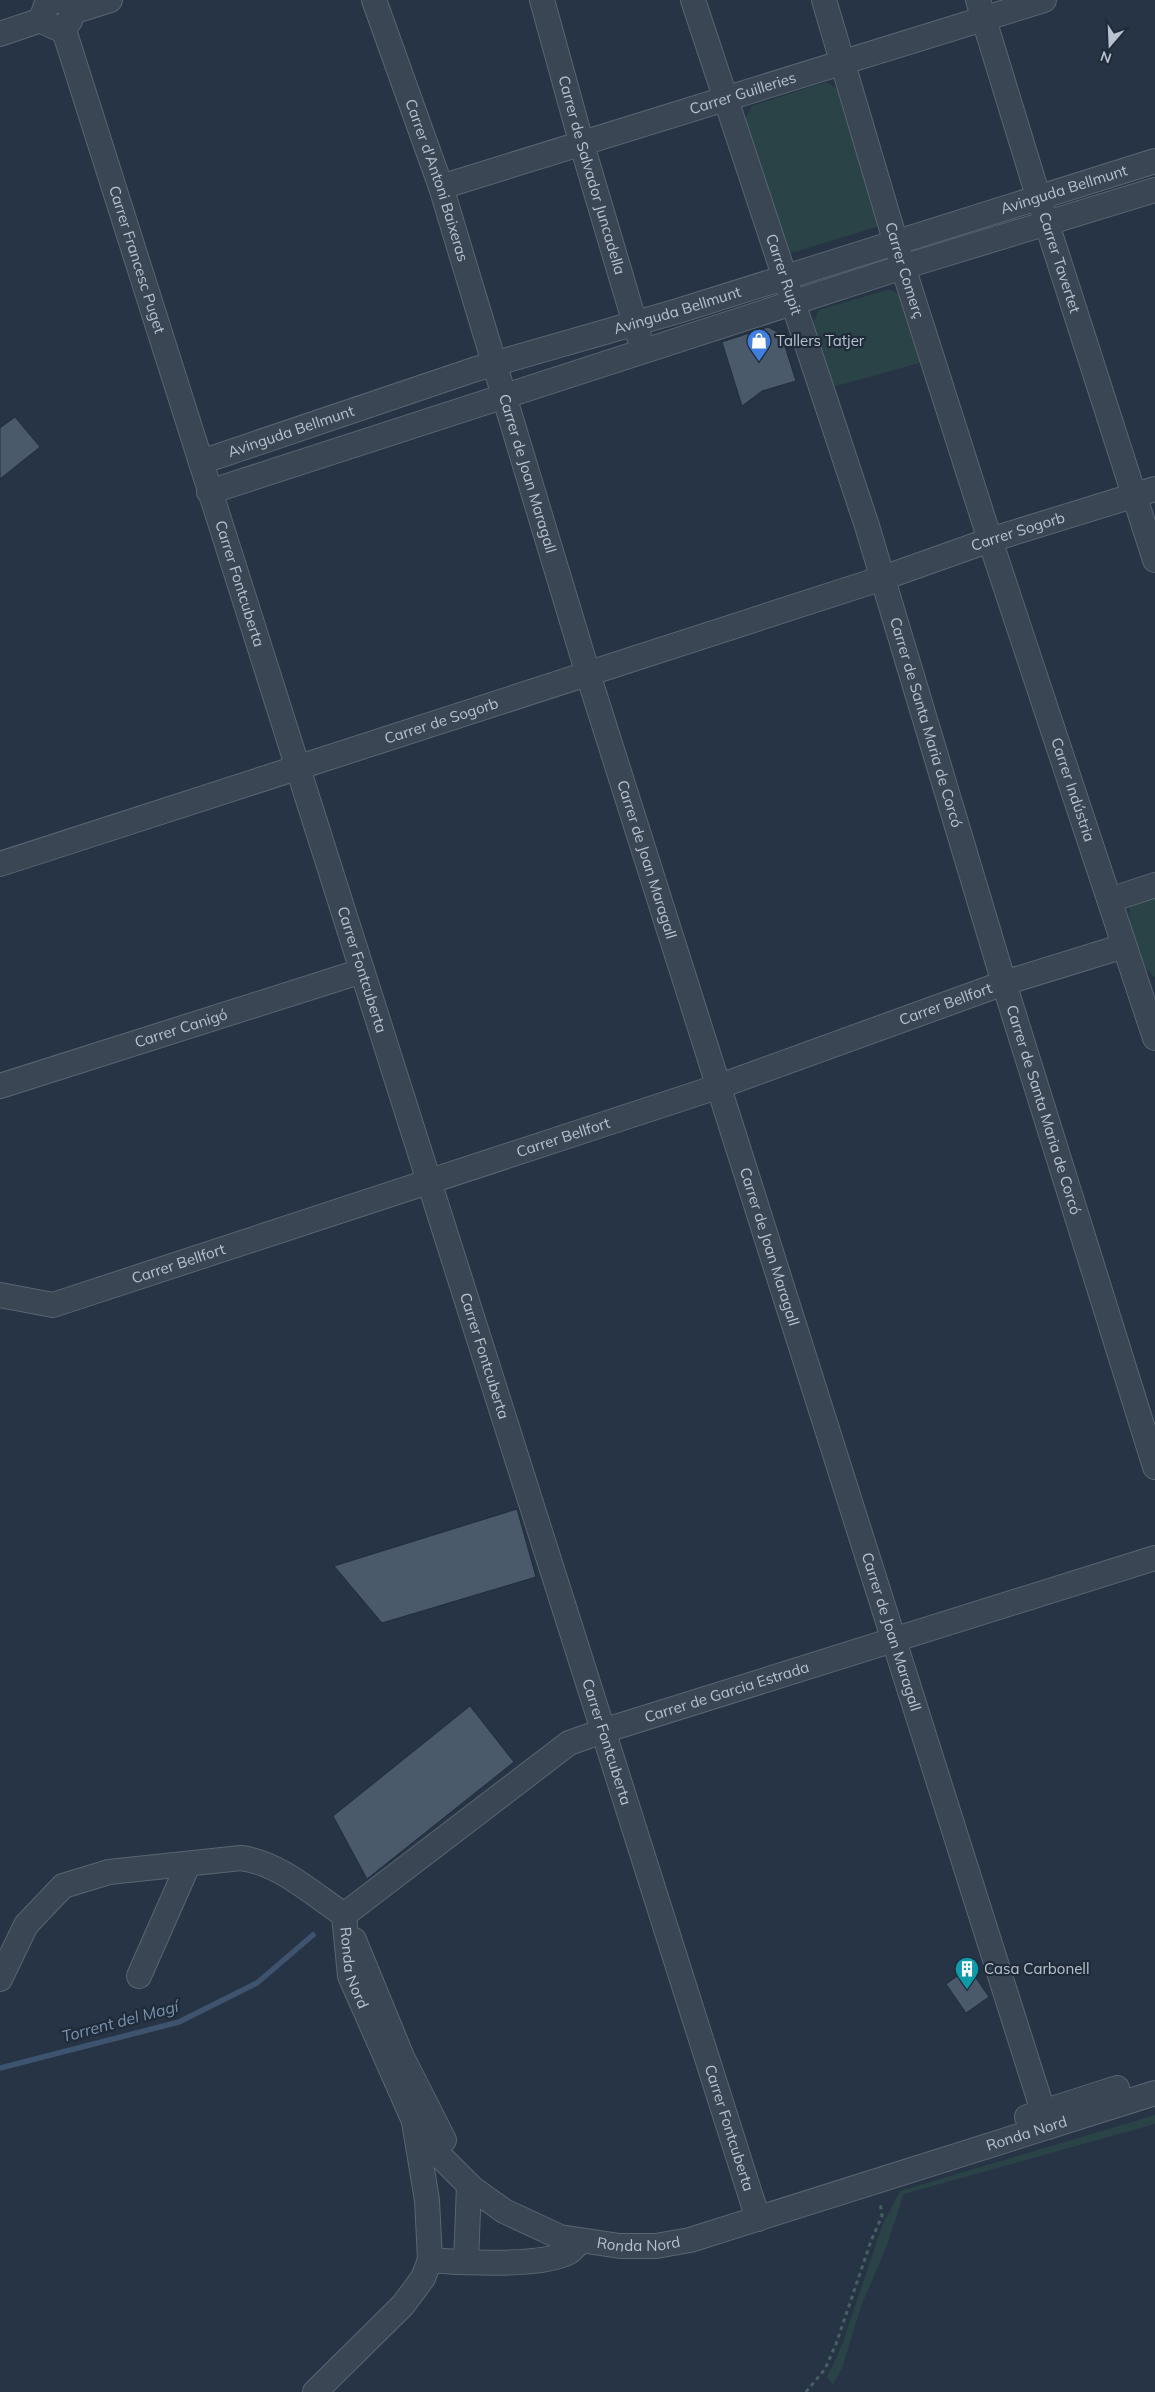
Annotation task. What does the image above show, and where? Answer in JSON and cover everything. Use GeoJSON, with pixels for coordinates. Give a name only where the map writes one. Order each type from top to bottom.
{"type":"FeatureCollection","features":[{"type":"Feature","properties":{"kind":"street"},"geometry":{"type":"LineString","coordinates":[[0,34],[58,8],[110,0]]}},
{"type":"Feature","properties":{"kind":"street","name":"Carrer d'Antoni Baixeras"},"geometry":{"type":"LineString","coordinates":[[374,0],[441,187],[494,364]]}},
{"type":"Feature","properties":{"kind":"street","name":"Carrer de Salvador Juncadella"},"geometry":{"type":"LineString","coordinates":[[542,0],[582,145],[643,351]]}},
{"type":"Feature","properties":{"kind":"street","name":"Carrer Rupit"},"geometry":{"type":"LineString","coordinates":[[693,0],[794,302],[883,578]]}},
{"type":"Feature","properties":{"kind":"street","name":"Carrer Comerç"},"geometry":{"type":"LineString","coordinates":[[824,0],[845,63],[903,267],[990,540]]}},
{"type":"Feature","properties":{"kind":"street","name":"Carrer Guilleries"},"geometry":{"type":"LineString","coordinates":[[441,187],[845,63],[980,10],[1044,0]]}},
{"type":"Feature","properties":{"kind":"street","name":"Carrer Francesc Puget"},"geometry":{"type":"LineString","coordinates":[[58,8],[187,412],[209,492]]}},
{"type":"Feature","properties":{"kind":"street","name":"Carrer Tavertet"},"geometry":{"type":"LineString","coordinates":[[980,10],[1047,224],[1145,492],[1155,560]]}},
{"type":"Feature","properties":{"kind":"street","name":"Avinguda Bellmunt"},"geometry":{"type":"LineString","coordinates":[[201,462],[494,364],[786,278],[1038,196],[1155,161]]}},
{"type":"Feature","properties":{"kind":"street","name":"Avinguda Bellmunt"},"geometry":{"type":"LineString","coordinates":[[209,492],[903,267],[1155,190]]}},
{"type":"Feature","properties":{"kind":"street","name":"Carrer de Joan Maragall"},"geometry":{"type":"LineString","coordinates":[[494,364],[588,674],[720,1086],[1045,2119]]}},
{"type":"Feature","properties":{"kind":"street","name":"Carrer Fontcuberta"},"geometry":{"type":"LineString","coordinates":[[209,492],[756,2212]]}},
{"type":"Feature","properties":{"kind":"street","name":"Carrer Sogorb"},"geometry":{"type":"LineString","coordinates":[[883,578],[990,540],[1145,492]]}},
{"type":"Feature","properties":{"kind":"street","name":"Carrer Indústria"},"geometry":{"type":"LineString","coordinates":[[990,540],[1124,946],[1147,989],[1155,1038]]}},
{"type":"Feature","properties":{"kind":"street","name":"Carrer de Sogorb"},"geometry":{"type":"LineString","coordinates":[[0,864],[883,578]]}},
{"type":"Feature","properties":{"kind":"street","name":"Carrer de Santa Maria de Corcó"},"geometry":{"type":"LineString","coordinates":[[883,578],[1004,983],[1155,1467]]}},
{"type":"Feature","properties":{"kind":"street"},"geometry":{"type":"LineString","coordinates":[[1110,900],[1155,885]]}},
{"type":"Feature","properties":{"kind":"street","name":"Carrer Bellfort"},"geometry":{"type":"LineString","coordinates":[[0,1295],[52,1305],[720,1086],[1004,983],[1124,946]]}},
{"type":"Feature","properties":{"kind":"street","name":"Carrer Canigó"},"geometry":{"type":"LineString","coordinates":[[0,1086],[362,971]]}},
{"type":"Feature","properties":{"kind":"street","name":"Carrer de Garcia Estrada"},"geometry":{"type":"LineString","coordinates":[[344,1915],[569,1743],[1155,1558]]}},
{"type":"Feature","properties":{"kind":"street"},"geometry":{"type":"LineString","coordinates":[[0,1979],[26,1925],[63,1886],[109,1872],[241,1858],[258,1860],[344,1915]]}},
{"type":"Feature","properties":{"kind":"street"},"geometry":{"type":"LineString","coordinates":[[139,1976],[188,1865]]}},
{"type":"Feature","properties":{"kind":"street","name":"Ronda Nord"},"geometry":{"type":"LineString","coordinates":[[344,1915],[402,2057],[438,2133],[458,2159],[498,2192],[531,2211],[554,2220],[610,2232],[642,2233],[669,2230],[756,2212],[876,2181],[1155,2077]]}},
{"type":"Feature","properties":{"kind":"street","name":"Ronda Nord"},"geometry":{"type":"LineString","coordinates":[[344,1915],[350,1976],[414,2120],[441,2157],[469,2184],[512,2215],[560,2237],[620,2246],[656,2246],[690,2240],[756,2212],[925,2152],[1045,2119],[1155,2094]]}},
{"type":"Feature","properties":{"kind":"street"},"geometry":{"type":"LineString","coordinates":[[315,2392],[403,2305],[423,2278],[430,2260],[427,2200],[414,2120]]}},
{"type":"Feature","properties":{"kind":"street"},"geometry":{"type":"LineString","coordinates":[[466,2262],[469,2184]]}},
{"type":"Feature","properties":{"kind":"street"},"geometry":{"type":"LineString","coordinates":[[430,2260],[503,2263],[556,2256],[569,2252],[581,2241]]}},
{"type":"Feature","properties":{"kind":"path"},"geometry":{"type":"LineString","coordinates":[[806,2392],[825,2369],[836,2344],[871,2241],[882,2216],[876,2181]]}},
{"type":"Feature","properties":{"kind":"green space"},"geometry":{"type":"Polygon","coordinates":[[[826,82],[842,91],[886,224],[785,255],[743,124],[752,106],[826,82]]]}},
{"type":"Feature","properties":{"kind":"green space"},"geometry":{"type":"Polygon","coordinates":[[[890,289],[903,297],[923,362],[833,387],[813,323],[819,310],[890,289]]]}},
{"type":"Feature","properties":{"kind":"green space"},"geometry":{"type":"Polygon","coordinates":[[[1155,894],[1155,978],[1141,963],[1128,921],[1130,901],[1155,894]]]}},
{"type":"Feature","properties":{"kind":"green space"},"geometry":{"type":"Polygon","coordinates":[[[1155,2115],[1155,2124],[904,2194],[887,2245],[861,2307],[842,2368],[833,2385],[827,2377],[842,2345],[882,2226],[900,2191],[1155,2115]]]}},
{"type":"Feature","properties":{"kind":"building","name":"Tallers Tatjer"},"geometry":{"type":"Polygon","coordinates":[[[768,327],[781,334],[796,381],[762,391],[742,406],[722,342],[768,327]]]}},
{"type":"Feature","properties":{"kind":"building"},"geometry":{"type":"Polygon","coordinates":[[[15,417],[40,447],[0,479],[0,428],[15,417]]]}},
{"type":"Feature","properties":{"kind":"building"},"geometry":{"type":"Polygon","coordinates":[[[517,1509],[536,1577],[382,1623],[334,1566],[517,1509]]]}},
{"type":"Feature","properties":{"kind":"building"},"geometry":{"type":"Polygon","coordinates":[[[470,1706],[514,1762],[367,1879],[333,1816],[470,1706]]]}},
{"type":"Feature","properties":{"kind":"building","name":"Casa Carbonell"},"geometry":{"type":"Polygon","coordinates":[[[969,1968],[989,1997],[966,2013],[946,1984],[969,1968]]]}},
{"type":"Feature","properties":{"kind":"waterway","name":"Torrent del Magí"},"geometry":{"type":"LineString","coordinates":[[0,2068],[179,2022],[257,1983],[313,1935]]}},
{"type":"Feature","properties":{"kind":"place","name":"Tallers Tatjer"},"geometry":{"type":"Point","coordinates":[759,362]}},
{"type":"Feature","properties":{"kind":"place","name":"Casa Carbonell"},"geometry":{"type":"Point","coordinates":[967,1990]}}]}
